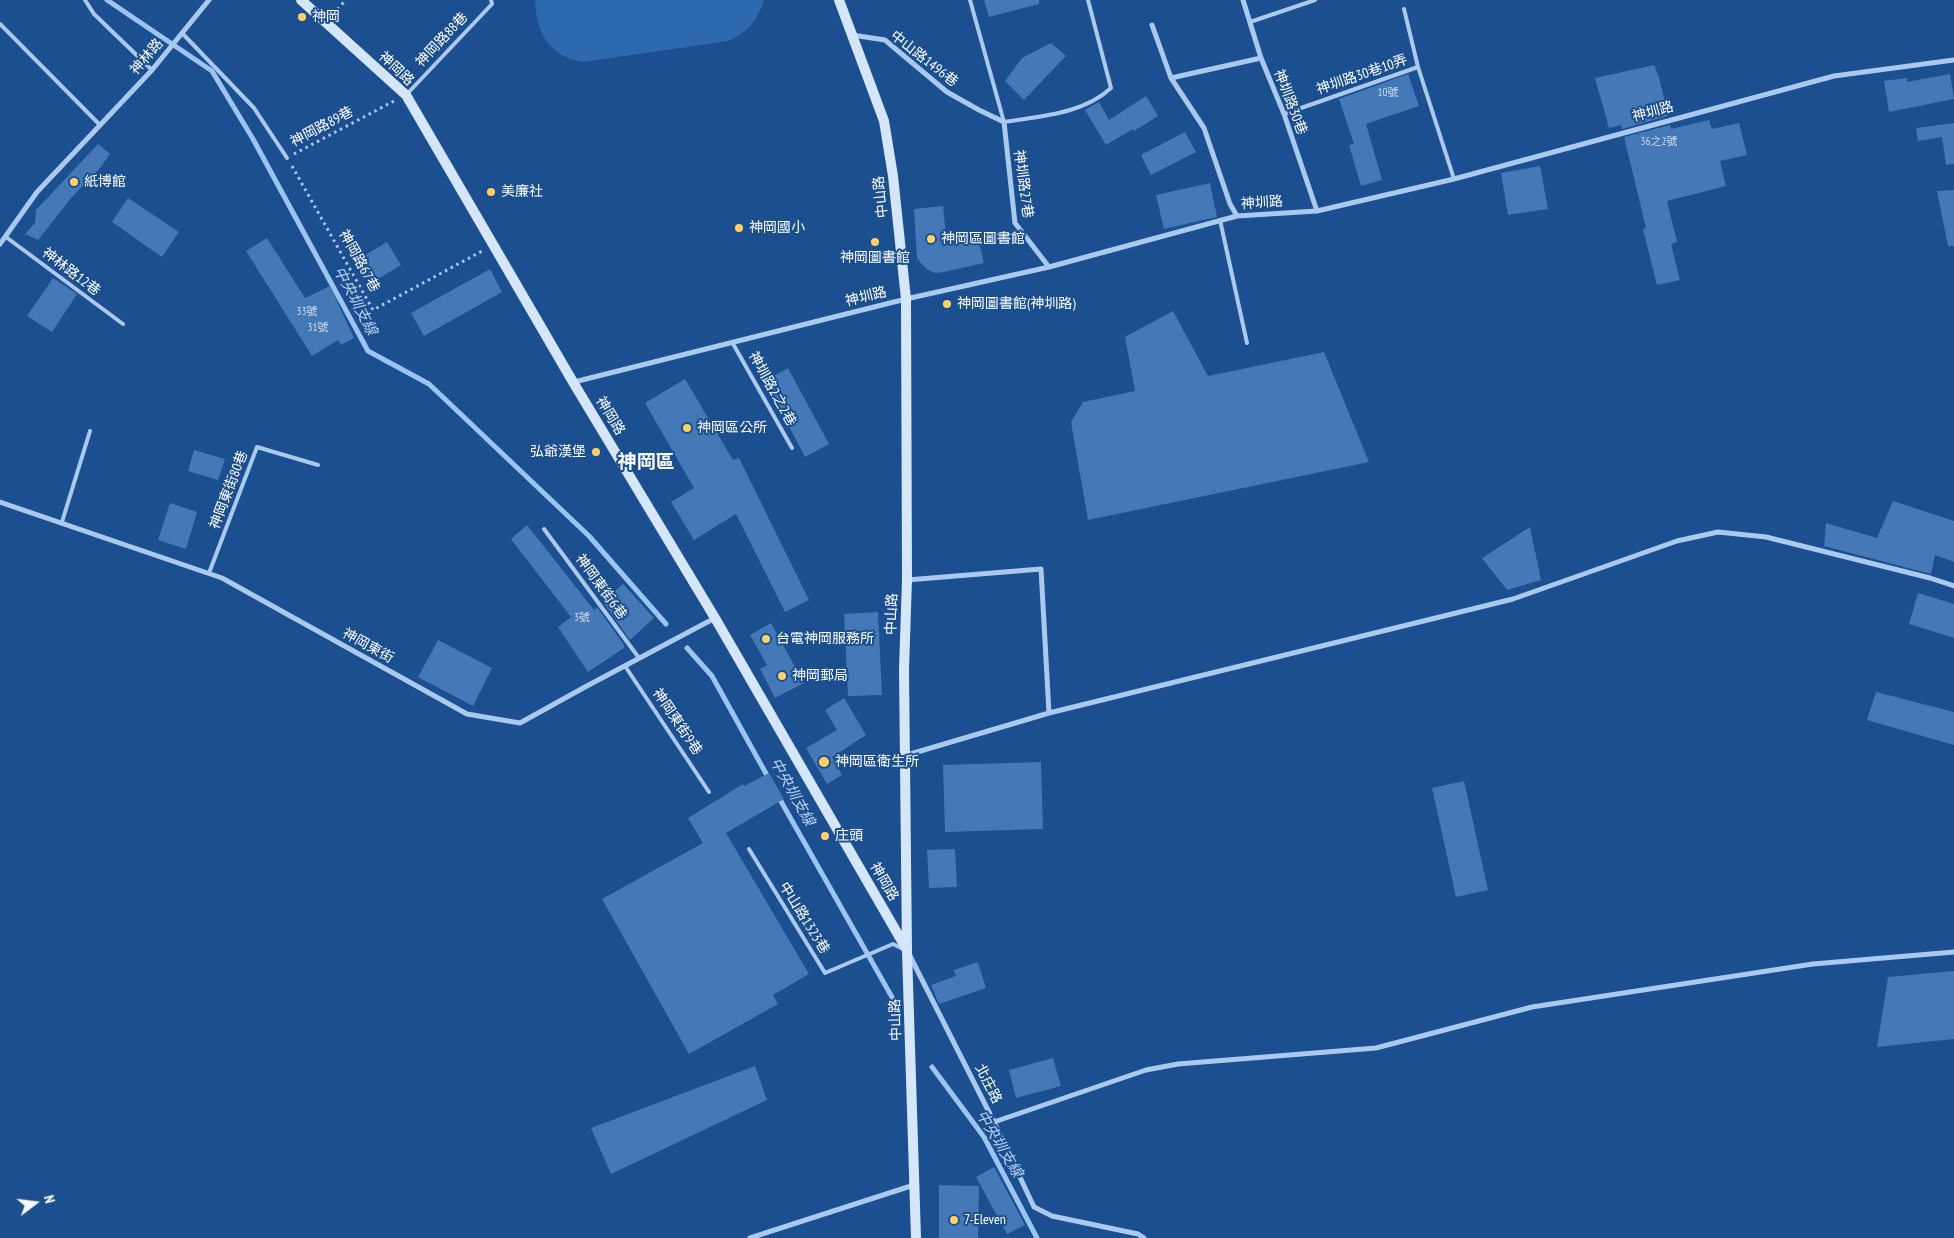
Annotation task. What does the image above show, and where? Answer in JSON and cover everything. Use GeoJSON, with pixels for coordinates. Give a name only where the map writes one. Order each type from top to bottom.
{"type":"FeatureCollection","features":[{"type":"Feature","properties":{"kind":"street","name":"神林路"},"geometry":{"type":"LineString","coordinates":[[0,244],[37,192],[152,70],[209,0]]}},
{"type":"Feature","properties":{"kind":"street","name":"神岡路"},"geometry":{"type":"LineString","coordinates":[[301,0],[406,95],[573,382],[715,618],[908,951]]}},
{"type":"Feature","properties":{"kind":"street","name":"中山路"},"geometry":{"type":"LineString","coordinates":[[839,0],[884,121],[893,176],[906,299],[907,580],[904,669],[907,755],[908,951],[916,1238]]}},
{"type":"Feature","properties":{"kind":"street","name":"神圳路30巷"},"geometry":{"type":"LineString","coordinates":[[1243,0],[1261,58],[1284,114],[1317,211]]}},
{"type":"Feature","properties":{"kind":"street"},"geometry":{"type":"LineString","coordinates":[[1152,25],[1171,78],[1204,128],[1230,204],[1237,216]]}},
{"type":"Feature","properties":{"kind":"street","name":"中山路1496巷"},"geometry":{"type":"LineString","coordinates":[[852,35],[885,40],[947,92],[1004,122]]}},
{"type":"Feature","properties":{"kind":"street"},"geometry":{"type":"LineString","coordinates":[[1171,78],[1261,58]]}},
{"type":"Feature","properties":{"kind":"street","name":"神圳路"},"geometry":{"type":"LineString","coordinates":[[573,382],[906,299],[1049,267],[1237,216],[1317,211],[1454,179],[1834,76],[1954,60]]}},
{"type":"Feature","properties":{"kind":"street","name":"神圳路27巷"},"geometry":{"type":"LineString","coordinates":[[1004,122],[1015,223],[1049,267]]}},
{"type":"Feature","properties":{"kind":"street","name":"神岡東街"},"geometry":{"type":"LineString","coordinates":[[0,502],[231,582],[467,714],[520,724],[715,618]]}},
{"type":"Feature","properties":{"kind":"street"},"geometry":{"type":"LineString","coordinates":[[907,755],[1049,713],[1513,599],[1677,541],[1718,532],[1766,537],[1930,578],[1954,586]]}},
{"type":"Feature","properties":{"kind":"street"},"geometry":{"type":"LineString","coordinates":[[907,580],[1040,570],[1049,713]]}},
{"type":"Feature","properties":{"kind":"street","name":"北庄路"},"geometry":{"type":"LineString","coordinates":[[908,951],[994,1122],[1034,1208],[1052,1216],[1138,1234],[1144,1238]]}},
{"type":"Feature","properties":{"kind":"street"},"geometry":{"type":"LineString","coordinates":[[994,1122],[1146,1070],[1178,1064],[1376,1048],[1532,1007],[1813,964],[1954,952]]}},
{"type":"Feature","properties":{"kind":"street"},"geometry":{"type":"LineString","coordinates":[[750,1238],[915,1184]]}},
{"type":"Feature","properties":{"kind":"lane"},"geometry":{"type":"LineString","coordinates":[[85,0],[94,14],[152,70]]}},
{"type":"Feature","properties":{"kind":"lane","name":"神岡路88巷"},"geometry":{"type":"LineString","coordinates":[[406,95],[492,4],[492,0]]}},
{"type":"Feature","properties":{"kind":"lane"},"geometry":{"type":"LineString","coordinates":[[970,0],[1004,122],[1068,110],[1100,98],[1111,88],[1088,0]]}},
{"type":"Feature","properties":{"kind":"lane"},"geometry":{"type":"LineString","coordinates":[[1250,22],[1315,0]]}},
{"type":"Feature","properties":{"kind":"lane"},"geometry":{"type":"LineString","coordinates":[[1404,9],[1418,67],[1454,179]]}},
{"type":"Feature","properties":{"kind":"lane"},"geometry":{"type":"LineString","coordinates":[[0,24],[100,125]]}},
{"type":"Feature","properties":{"kind":"lane","name":"神岡路89巷"},"geometry":{"type":"LineString","coordinates":[[182,33],[254,108],[287,158]]}},
{"type":"Feature","properties":{"kind":"lane","name":"神圳路30巷10弄"},"geometry":{"type":"LineString","coordinates":[[1284,114],[1418,67]]}},
{"type":"Feature","properties":{"kind":"lane"},"geometry":{"type":"LineString","coordinates":[[1220,220],[1247,343]]}},
{"type":"Feature","properties":{"kind":"lane","name":"神林路12巷"},"geometry":{"type":"LineString","coordinates":[[6,237],[123,324]]}},
{"type":"Feature","properties":{"kind":"lane","name":"神圳路2之2巷"},"geometry":{"type":"LineString","coordinates":[[732,342],[792,448]]}},
{"type":"Feature","properties":{"kind":"lane"},"geometry":{"type":"LineString","coordinates":[[62,522],[90,431]]}},
{"type":"Feature","properties":{"kind":"lane","name":"神岡東街80巷"},"geometry":{"type":"LineString","coordinates":[[209,573],[257,447],[318,465]]}},
{"type":"Feature","properties":{"kind":"lane","name":"神岡東街6巷"},"geometry":{"type":"LineString","coordinates":[[544,529],[639,658]]}},
{"type":"Feature","properties":{"kind":"lane","name":"神岡東街9巷"},"geometry":{"type":"LineString","coordinates":[[625,666],[709,792]]}},
{"type":"Feature","properties":{"kind":"lane","name":"中山路1323巷"},"geometry":{"type":"LineString","coordinates":[[749,849],[825,973],[893,944],[908,951]]}},
{"type":"Feature","properties":{"kind":"path"},"geometry":{"type":"LineString","coordinates":[[326,22],[346,0]]}},
{"type":"Feature","properties":{"kind":"path","name":"神岡路89巷"},"geometry":{"type":"LineString","coordinates":[[287,158],[406,95]]}},
{"type":"Feature","properties":{"kind":"path","name":"神岡路67巷"},"geometry":{"type":"LineString","coordinates":[[287,158],[373,310],[493,245]]}},
{"type":"Feature","properties":{"kind":"shaded area"},"geometry":{"type":"Polygon","coordinates":[[[535,0],[764,0],[751,25],[741,34],[728,41],[583,62],[561,55],[553,49],[538,22],[535,0]]]}},
{"type":"Feature","properties":{"kind":"building"},"geometry":{"type":"Polygon","coordinates":[[[984,0],[1039,0],[1039,4],[989,17],[984,0]]]}},
{"type":"Feature","properties":{"kind":"building"},"geometry":{"type":"Polygon","coordinates":[[[1051,43],[1066,56],[1024,100],[1005,81],[1022,58],[1051,43]]]}},
{"type":"Feature","properties":{"kind":"building"},"geometry":{"type":"Polygon","coordinates":[[[1654,65],[1659,77],[1668,116],[1622,129],[1621,125],[1609,128],[1595,78],[1654,65]]]}},
{"type":"Feature","properties":{"kind":"building"},"geometry":{"type":"Polygon","coordinates":[[[1408,74],[1419,106],[1366,124],[1382,180],[1361,186],[1349,145],[1354,144],[1339,99],[1408,74]]]}},
{"type":"Feature","properties":{"kind":"building"},"geometry":{"type":"Polygon","coordinates":[[[1950,74],[1954,99],[1889,112],[1884,81],[1907,78],[1907,82],[1950,74]]]}},
{"type":"Feature","properties":{"kind":"building"},"geometry":{"type":"Polygon","coordinates":[[[1146,96],[1158,116],[1106,145],[1085,110],[1099,102],[1109,120],[1146,96]]]}},
{"type":"Feature","properties":{"kind":"building"},"geometry":{"type":"Polygon","coordinates":[[[1709,120],[1712,129],[1739,123],[1747,155],[1720,161],[1726,186],[1667,201],[1677,242],[1671,244],[1680,280],[1657,285],[1643,229],[1646,228],[1624,137],[1670,125],[1671,129],[1709,120]]]}},
{"type":"Feature","properties":{"kind":"building"},"geometry":{"type":"Polygon","coordinates":[[[1954,123],[1954,164],[1946,165],[1942,137],[1918,141],[1916,128],[1954,123]]]}},
{"type":"Feature","properties":{"kind":"building"},"geometry":{"type":"Polygon","coordinates":[[[1185,132],[1196,152],[1151,175],[1141,155],[1185,132]]]}},
{"type":"Feature","properties":{"kind":"building","name":"紙博館"},"geometry":{"type":"Polygon","coordinates":[[[98,144],[110,154],[101,167],[71,198],[38,240],[25,234],[35,223],[36,210],[98,144]]]}},
{"type":"Feature","properties":{"kind":"building"},"geometry":{"type":"Polygon","coordinates":[[[1540,166],[1548,209],[1508,215],[1501,173],[1540,166]]]}},
{"type":"Feature","properties":{"kind":"building"},"geometry":{"type":"Polygon","coordinates":[[[1210,183],[1217,217],[1164,229],[1156,195],[1210,183]]]}},
{"type":"Feature","properties":{"kind":"building"},"geometry":{"type":"Polygon","coordinates":[[[1954,190],[1954,246],[1948,246],[1937,191],[1954,190]]]}},
{"type":"Feature","properties":{"kind":"building"},"geometry":{"type":"Polygon","coordinates":[[[128,198],[179,232],[162,257],[112,222],[128,198]]]}},
{"type":"Feature","properties":{"kind":"building","name":"神岡區圖書館"},"geometry":{"type":"Polygon","coordinates":[[[943,206],[947,245],[978,238],[984,263],[935,273],[928,270],[917,258],[914,209],[943,206]]]}},
{"type":"Feature","properties":{"kind":"building"},"geometry":{"type":"Polygon","coordinates":[[[267,238],[305,298],[330,286],[354,338],[341,345],[338,340],[312,356],[246,251],[267,238]]]}},
{"type":"Feature","properties":{"kind":"building"},"geometry":{"type":"Polygon","coordinates":[[[387,242],[401,265],[373,282],[359,259],[387,242]]]}},
{"type":"Feature","properties":{"kind":"building"},"geometry":{"type":"Polygon","coordinates":[[[490,269],[502,292],[424,336],[411,313],[490,269]]]}},
{"type":"Feature","properties":{"kind":"building"},"geometry":{"type":"Polygon","coordinates":[[[53,278],[77,294],[52,332],[27,316],[53,278]]]}},
{"type":"Feature","properties":{"kind":"building"},"geometry":{"type":"Polygon","coordinates":[[[1173,311],[1208,376],[1324,352],[1369,462],[1088,520],[1071,422],[1083,402],[1135,391],[1125,337],[1173,311]]]}},
{"type":"Feature","properties":{"kind":"building"},"geometry":{"type":"Polygon","coordinates":[[[788,368],[829,444],[805,457],[765,381],[788,368]]]}},
{"type":"Feature","properties":{"kind":"building"},"geometry":{"type":"Polygon","coordinates":[[[685,379],[733,460],[739,458],[809,600],[785,612],[736,514],[694,540],[671,502],[694,488],[645,403],[685,379]]]}},
{"type":"Feature","properties":{"kind":"building"},"geometry":{"type":"Polygon","coordinates":[[[194,450],[225,459],[218,480],[188,471],[194,450]]]}},
{"type":"Feature","properties":{"kind":"building"},"geometry":{"type":"Polygon","coordinates":[[[1893,501],[1954,521],[1954,562],[1935,555],[1931,574],[1824,546],[1826,523],[1877,538],[1893,501]]]}},
{"type":"Feature","properties":{"kind":"building"},"geometry":{"type":"Polygon","coordinates":[[[170,503],[197,512],[186,549],[158,540],[170,503]]]}},
{"type":"Feature","properties":{"kind":"building"},"geometry":{"type":"Polygon","coordinates":[[[527,525],[594,610],[597,607],[624,645],[624,648],[588,672],[558,627],[571,617],[511,539],[527,525]]]}},
{"type":"Feature","properties":{"kind":"building"},"geometry":{"type":"Polygon","coordinates":[[[1530,527],[1541,580],[1507,590],[1482,558],[1530,527]]]}},
{"type":"Feature","properties":{"kind":"building"},"geometry":{"type":"Polygon","coordinates":[[[623,584],[654,618],[630,640],[603,602],[623,584]]]}},
{"type":"Feature","properties":{"kind":"building"},"geometry":{"type":"Polygon","coordinates":[[[1918,593],[1954,604],[1954,638],[1909,624],[1918,593]]]}},
{"type":"Feature","properties":{"kind":"building"},"geometry":{"type":"Polygon","coordinates":[[[878,612],[882,695],[848,696],[844,614],[878,612]]]}},
{"type":"Feature","properties":{"kind":"building"},"geometry":{"type":"Polygon","coordinates":[[[771,623],[804,683],[775,698],[760,669],[767,665],[750,635],[771,623]]]}},
{"type":"Feature","properties":{"kind":"building"},"geometry":{"type":"Polygon","coordinates":[[[438,640],[492,668],[473,706],[418,677],[438,640]]]}},
{"type":"Feature","properties":{"kind":"building"},"geometry":{"type":"Polygon","coordinates":[[[1876,692],[1954,712],[1954,745],[1867,720],[1876,692]]]}},
{"type":"Feature","properties":{"kind":"building"},"geometry":{"type":"Polygon","coordinates":[[[844,698],[866,735],[832,757],[842,775],[827,784],[806,748],[837,730],[825,710],[844,698]]]}},
{"type":"Feature","properties":{"kind":"building"},"geometry":{"type":"Polygon","coordinates":[[[1041,762],[1043,829],[945,832],[943,765],[1041,762]]]}},
{"type":"Feature","properties":{"kind":"building"},"geometry":{"type":"Polygon","coordinates":[[[769,773],[784,799],[726,833],[809,974],[773,995],[778,1004],[689,1054],[602,899],[703,843],[688,818],[743,784],[744,786],[769,773]]]}},
{"type":"Feature","properties":{"kind":"building"},"geometry":{"type":"Polygon","coordinates":[[[1464,781],[1488,890],[1456,897],[1432,788],[1464,781]]]}},
{"type":"Feature","properties":{"kind":"building"},"geometry":{"type":"Polygon","coordinates":[[[955,849],[957,887],[929,888],[927,850],[955,849]]]}},
{"type":"Feature","properties":{"kind":"building"},"geometry":{"type":"Polygon","coordinates":[[[978,962],[986,988],[939,1004],[931,985],[956,976],[954,970],[978,962]]]}},
{"type":"Feature","properties":{"kind":"building"},"geometry":{"type":"Polygon","coordinates":[[[1954,971],[1954,1039],[1877,1047],[1888,977],[1954,971]]]}},
{"type":"Feature","properties":{"kind":"building"},"geometry":{"type":"Polygon","coordinates":[[[1053,1058],[1061,1086],[1016,1098],[1009,1070],[1053,1058]]]}},
{"type":"Feature","properties":{"kind":"building"},"geometry":{"type":"Polygon","coordinates":[[[755,1066],[767,1100],[611,1174],[591,1128],[755,1066]]]}},
{"type":"Feature","properties":{"kind":"building"},"geometry":{"type":"Polygon","coordinates":[[[994,1167],[1025,1225],[1007,1234],[976,1177],[994,1167]]]}},
{"type":"Feature","properties":{"kind":"building"},"geometry":{"type":"Polygon","coordinates":[[[939,1185],[979,1186],[978,1238],[939,1238],[939,1185]]]}},
{"type":"Feature","properties":{"kind":"waterway","name":"中央圳支線"},"geometry":{"type":"LineString","coordinates":[[107,0],[212,71],[253,139],[368,351],[429,384],[589,536],[666,624]]}},
{"type":"Feature","properties":{"kind":"waterway","name":"中央圳支線"},"geometry":{"type":"LineString","coordinates":[[687,648],[712,676],[769,779]]}},
{"type":"Feature","properties":{"kind":"waterway","name":"中央圳支線"},"geometry":{"type":"LineString","coordinates":[[778,796],[897,1006]]}},
{"type":"Feature","properties":{"kind":"waterway","name":"中央圳支線"},"geometry":{"type":"LineString","coordinates":[[932,1067],[984,1137],[1037,1238]]}},
{"type":"Feature","properties":{"kind":"place","name":"神岡"},"geometry":{"type":"Point","coordinates":[302,17]}},
{"type":"Feature","properties":{"kind":"place","name":"紙博館"},"geometry":{"type":"Point","coordinates":[74,182]}},
{"type":"Feature","properties":{"kind":"place","name":"美廉社"},"geometry":{"type":"Point","coordinates":[491,192]}},
{"type":"Feature","properties":{"kind":"place","name":"神岡國小"},"geometry":{"type":"Point","coordinates":[739,228]}},
{"type":"Feature","properties":{"kind":"place","name":"神岡區圖書館"},"geometry":{"type":"Point","coordinates":[931,239]}},
{"type":"Feature","properties":{"kind":"place","name":"神岡圖書館"},"geometry":{"type":"Point","coordinates":[875,242]}},
{"type":"Feature","properties":{"kind":"place","name":"神岡圖書館(神圳路)"},"geometry":{"type":"Point","coordinates":[947,304]}},
{"type":"Feature","properties":{"kind":"place","name":"神岡區公所"},"geometry":{"type":"Point","coordinates":[687,428]}},
{"type":"Feature","properties":{"kind":"place","name":"弘爺漢堡"},"geometry":{"type":"Point","coordinates":[596,452]}},
{"type":"Feature","properties":{"kind":"place","name":"台電神岡服務所"},"geometry":{"type":"Point","coordinates":[766,639]}},
{"type":"Feature","properties":{"kind":"place","name":"神岡郵局"},"geometry":{"type":"Point","coordinates":[782,676]}},
{"type":"Feature","properties":{"kind":"place","name":"神岡區衛生所"},"geometry":{"type":"Point","coordinates":[824,762]}},
{"type":"Feature","properties":{"kind":"place","name":"庄頭"},"geometry":{"type":"Point","coordinates":[825,836]}},
{"type":"Feature","properties":{"kind":"place","name":"7-Eleven"},"geometry":{"type":"Point","coordinates":[954,1220]}},
{"type":"Feature","properties":{"kind":"district","name":"神岡區"},"geometry":{"type":"Point","coordinates":[646,463]}}]}
